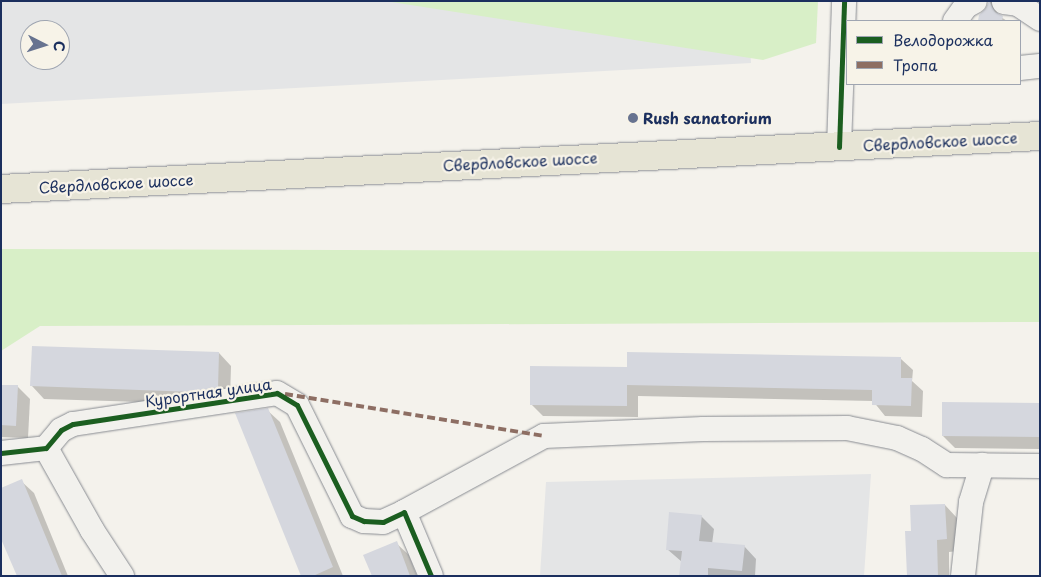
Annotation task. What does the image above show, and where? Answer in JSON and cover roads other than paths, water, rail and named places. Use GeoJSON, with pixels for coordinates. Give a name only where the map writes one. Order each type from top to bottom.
{"type":"FeatureCollection","features":[{"type":"Feature","properties":{"kind":"main road","name":"Свердловское шоссе"},"geometry":{"type":"LineString","coordinates":[[1,189],[632,154],[839,147],[1040,136]]}},
{"type":"Feature","properties":{"kind":"street"},"geometry":{"type":"LineString","coordinates":[[839,147],[845,54],[844,1]]}},
{"type":"Feature","properties":{"kind":"street"},"geometry":{"type":"LineString","coordinates":[[956,20],[966,6],[975,1]]}},
{"type":"Feature","properties":{"kind":"street"},"geometry":{"type":"LineString","coordinates":[[1004,2],[1018,4],[1040,19]]}},
{"type":"Feature","properties":{"kind":"street"},"geometry":{"type":"LineString","coordinates":[[1021,68],[1040,66]]}},
{"type":"Feature","properties":{"kind":"street","name":"Курортная улица"},"geometry":{"type":"LineString","coordinates":[[46,448],[61,430],[73,424],[277,393],[297,405],[352,516],[364,521],[383,522],[404,512]]}},
{"type":"Feature","properties":{"kind":"street"},"geometry":{"type":"LineString","coordinates":[[431,576],[404,512],[544,436],[703,429],[847,428],[897,438],[922,449],[947,465],[1040,466]]}},
{"type":"Feature","properties":{"kind":"street"},"geometry":{"type":"LineString","coordinates":[[1,453],[46,448],[92,530],[122,576]]}},
{"type":"Feature","properties":{"kind":"street"},"geometry":{"type":"LineString","coordinates":[[963,576],[971,502],[982,466]]}},
{"type":"Feature","properties":{"kind":"place","name":"Rush sanatorium"},"geometry":{"type":"Point","coordinates":[633,118]}}]}
